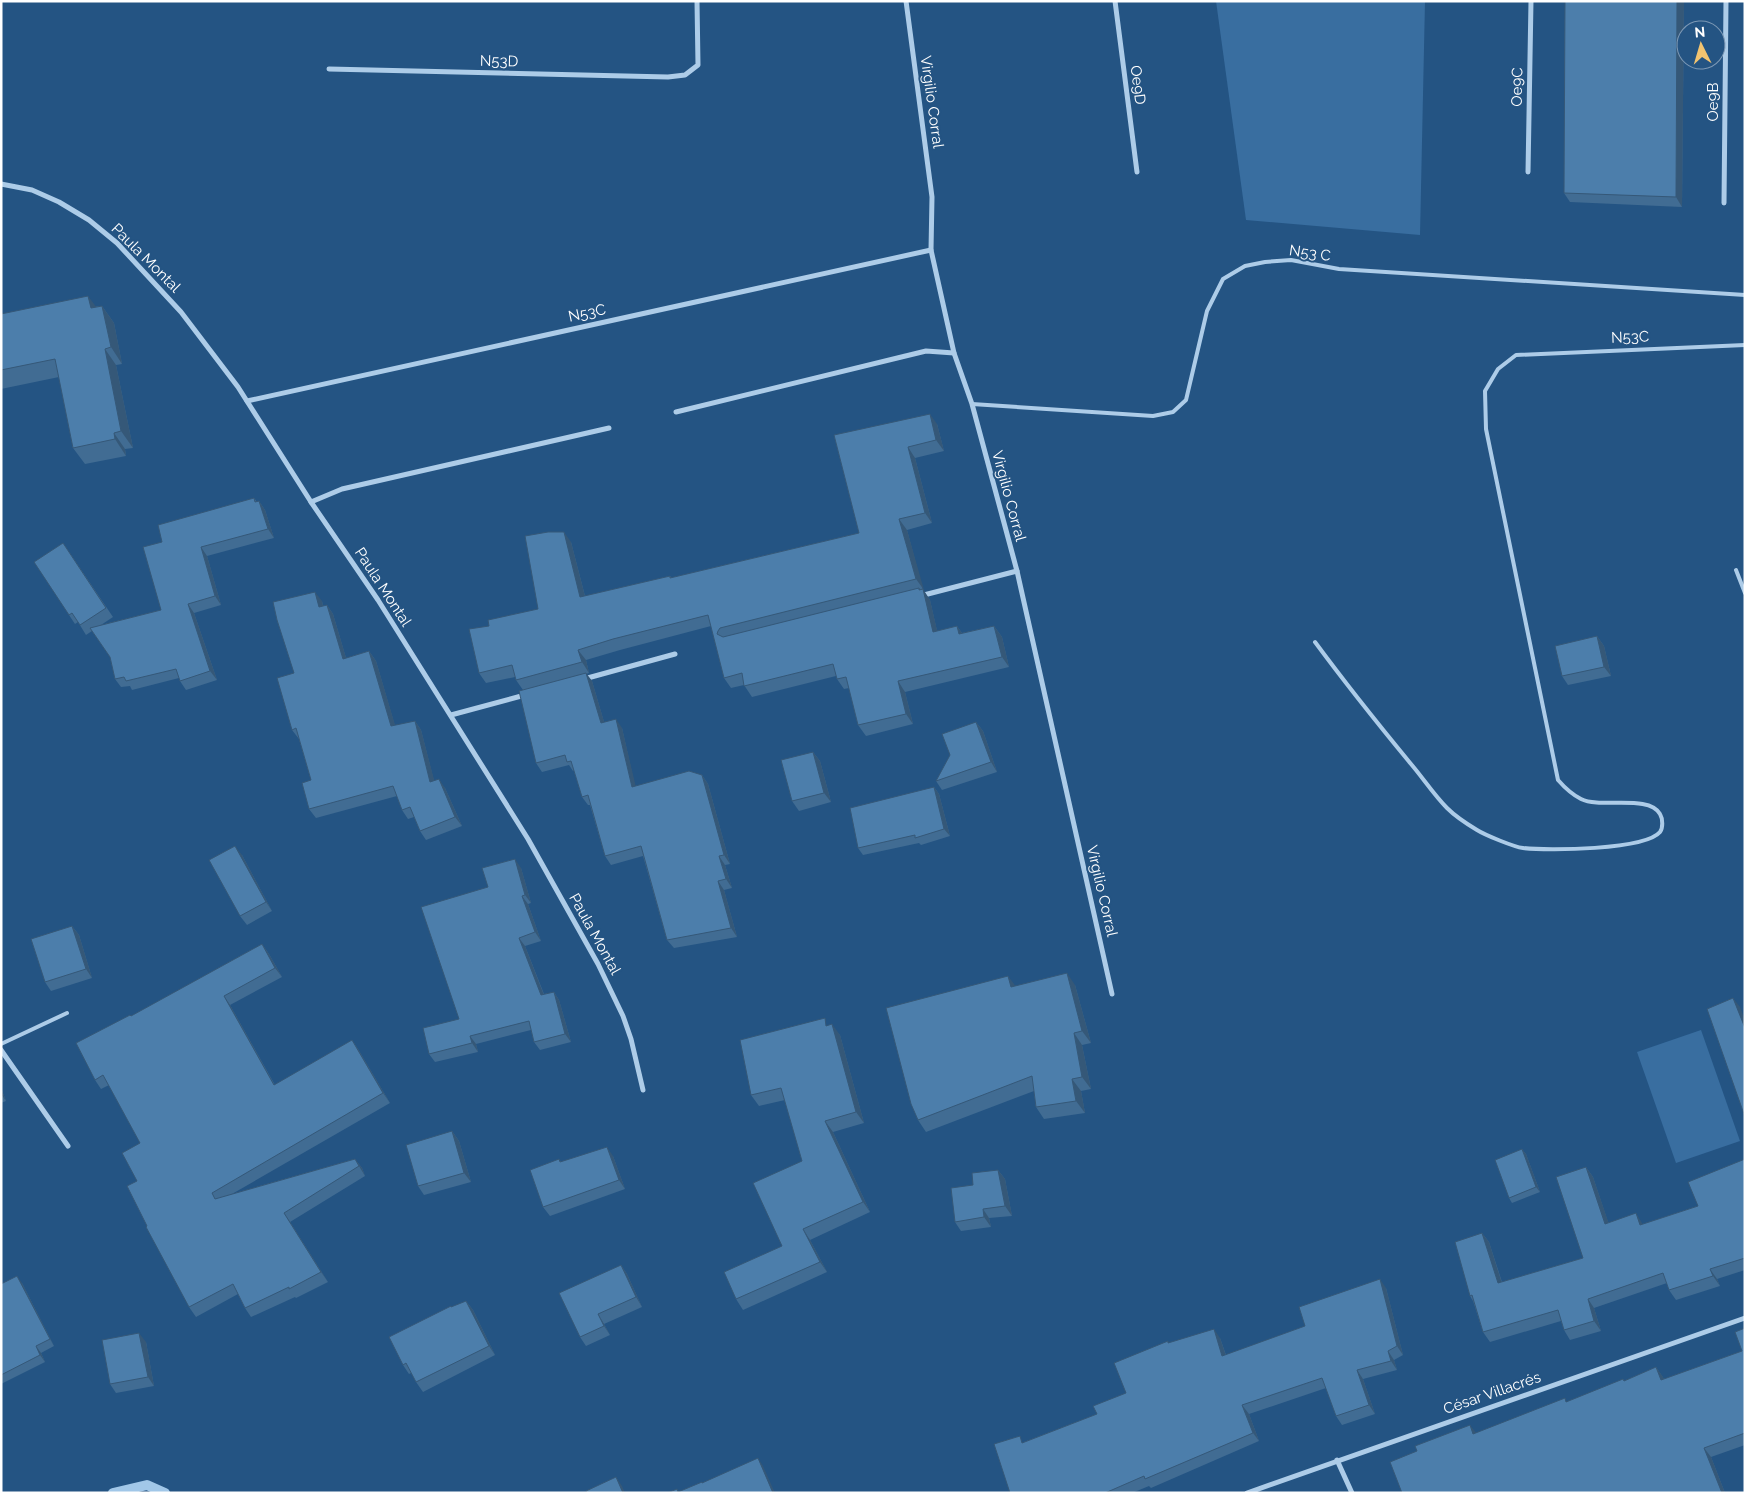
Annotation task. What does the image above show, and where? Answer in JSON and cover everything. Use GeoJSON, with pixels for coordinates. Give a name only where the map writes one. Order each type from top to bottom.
{"type":"FeatureCollection","features":[{"type":"Feature","properties":{"kind":"street","name":"N53D"},"geometry":{"type":"LineString","coordinates":[[329,69],[668,77],[685,75],[698,65],[697,1]]}},
{"type":"Feature","properties":{"kind":"street","name":"Virgilio Corral"},"geometry":{"type":"LineString","coordinates":[[906,1],[932,196],[931,250],[954,353],[972,404],[1017,571],[1112,994]]}},
{"type":"Feature","properties":{"kind":"street","name":"Oe9D"},"geometry":{"type":"LineString","coordinates":[[1115,1],[1137,172]]}},
{"type":"Feature","properties":{"kind":"street","name":"Oe9C"},"geometry":{"type":"LineString","coordinates":[[1528,172],[1531,1]]}},
{"type":"Feature","properties":{"kind":"street","name":"Oe9B"},"geometry":{"type":"LineString","coordinates":[[1724,203],[1726,1]]}},
{"type":"Feature","properties":{"kind":"street","name":"Paula Montal"},"geometry":{"type":"LineString","coordinates":[[1,184],[32,190],[59,202],[89,220],[117,243],[181,312],[247,401],[311,502],[378,600],[528,839],[608,983],[631,1039],[643,1090]]}},
{"type":"Feature","properties":{"kind":"street","name":"N53C"},"geometry":{"type":"LineString","coordinates":[[247,401],[931,250]]}},
{"type":"Feature","properties":{"kind":"street"},"geometry":{"type":"LineString","coordinates":[[676,412],[926,351],[954,353]]}},
{"type":"Feature","properties":{"kind":"street"},"geometry":{"type":"LineString","coordinates":[[311,502],[342,490],[609,428]]}},
{"type":"Feature","properties":{"kind":"street"},"geometry":{"type":"LineString","coordinates":[[918,596],[1017,571]]}},
{"type":"Feature","properties":{"kind":"street"},"geometry":{"type":"LineString","coordinates":[[579,680],[675,654]]}},
{"type":"Feature","properties":{"kind":"street"},"geometry":{"type":"LineString","coordinates":[[451,715],[531,694]]}},
{"type":"Feature","properties":{"kind":"street"},"geometry":{"type":"LineString","coordinates":[[1,1050],[68,1146]]}},
{"type":"Feature","properties":{"kind":"street","name":"César Villacrés"},"geometry":{"type":"LineString","coordinates":[[1248,1493],[1745,1318]]}},
{"type":"Feature","properties":{"kind":"street"},"geometry":{"type":"LineString","coordinates":[[1338,1460],[1352,1493]]}},
{"type":"Feature","properties":{"kind":"lane","name":"N53 C"},"geometry":{"type":"LineString","coordinates":[[972,404],[1153,416],[1173,412],[1186,400],[1207,311],[1223,279],[1245,266],[1265,262],[1291,260],[1340,269],[1745,295]]}},
{"type":"Feature","properties":{"kind":"lane","name":"N53C"},"geometry":{"type":"LineString","coordinates":[[1315,642],[1361,703],[1447,808],[1478,831],[1521,848],[1568,850],[1636,842],[1651,838],[1660,833],[1662,821],[1660,814],[1655,810],[1640,803],[1601,803],[1582,800],[1568,791],[1558,780],[1486,429],[1485,391],[1498,369],[1516,355],[1745,345]]}},
{"type":"Feature","properties":{"kind":"lane"},"geometry":{"type":"LineString","coordinates":[[1736,570],[1745,593]]}},
{"type":"Feature","properties":{"kind":"lane"},"geometry":{"type":"LineString","coordinates":[[1,1044],[66,1013]]}},
{"type":"Feature","properties":{"kind":"shaded area"},"geometry":{"type":"Polygon","coordinates":[[[1216,1],[1425,1],[1420,235],[1246,220],[1216,1]]]}},
{"type":"Feature","properties":{"kind":"shaded area"},"geometry":{"type":"Polygon","coordinates":[[[1701,1030],[1740,1141],[1676,1163],[1637,1052],[1701,1030]]]}},
{"type":"Feature","properties":{"kind":"building"},"geometry":{"type":"Polygon","coordinates":[[[1565,1],[1677,1],[1676,197],[1564,193],[1565,1]]]}},
{"type":"Feature","properties":{"kind":"building"},"geometry":{"type":"Polygon","coordinates":[[[88,296],[91,308],[102,306],[111,347],[105,349],[121,431],[114,433],[115,439],[73,448],[55,359],[1,370],[1,314],[88,296]]]}},
{"type":"Feature","properties":{"kind":"building"},"geometry":{"type":"Polygon","coordinates":[[[930,414],[936,440],[908,447],[925,513],[899,519],[916,579],[720,628],[717,634],[723,637],[919,588],[919,590],[923,589],[933,632],[957,626],[959,634],[994,626],[1002,657],[898,681],[906,714],[858,725],[846,677],[837,679],[833,664],[744,686],[742,673],[724,678],[708,615],[613,639],[578,650],[582,662],[516,680],[512,665],[479,673],[469,629],[489,626],[488,620],[538,609],[525,536],[548,532],[564,532],[580,597],[670,576],[670,578],[859,533],[834,435],[930,414]]]}},
{"type":"Feature","properties":{"kind":"building"},"geometry":{"type":"Polygon","coordinates":[[[254,498],[255,502],[259,501],[268,529],[201,547],[215,596],[188,604],[210,671],[180,681],[176,669],[126,681],[124,677],[115,679],[110,657],[90,628],[161,610],[143,547],[162,542],[158,525],[254,498]]]}},
{"type":"Feature","properties":{"kind":"building"},"geometry":{"type":"Polygon","coordinates":[[[63,543],[106,608],[80,625],[72,613],[69,615],[34,562],[63,543]]]}},
{"type":"Feature","properties":{"kind":"building"},"geometry":{"type":"Polygon","coordinates":[[[315,592],[319,607],[327,605],[343,659],[369,651],[391,726],[415,721],[430,782],[439,779],[455,817],[420,831],[410,807],[402,810],[393,786],[309,809],[302,783],[311,780],[296,728],[292,730],[277,678],[294,673],[273,602],[315,592]]]}},
{"type":"Feature","properties":{"kind":"building"},"geometry":{"type":"Polygon","coordinates":[[[1597,636],[1604,667],[1562,676],[1555,646],[1597,636]]]}},
{"type":"Feature","properties":{"kind":"building"},"geometry":{"type":"Polygon","coordinates":[[[586,673],[601,723],[616,719],[632,787],[689,771],[702,775],[724,855],[719,856],[726,879],[718,881],[731,928],[667,940],[641,846],[605,856],[588,795],[582,797],[571,761],[567,762],[565,755],[536,763],[519,691],[586,673]]]}},
{"type":"Feature","properties":{"kind":"building"},"geometry":{"type":"Polygon","coordinates":[[[976,722],[991,762],[936,781],[950,755],[942,734],[976,722]]]}},
{"type":"Feature","properties":{"kind":"building"},"geometry":{"type":"Polygon","coordinates":[[[813,752],[824,793],[792,801],[781,760],[813,752]]]}},
{"type":"Feature","properties":{"kind":"building"},"geometry":{"type":"Polygon","coordinates":[[[934,787],[944,829],[915,838],[915,835],[858,848],[850,808],[934,787]]]}},
{"type":"Feature","properties":{"kind":"building"},"geometry":{"type":"Polygon","coordinates":[[[235,846],[266,902],[240,916],[209,860],[235,846]]]}},
{"type":"Feature","properties":{"kind":"building"},"geometry":{"type":"Polygon","coordinates":[[[515,859],[525,895],[522,896],[535,932],[519,938],[541,995],[554,992],[565,1034],[534,1042],[529,1021],[470,1036],[472,1043],[429,1054],[423,1028],[459,1019],[421,907],[488,887],[482,868],[515,859]]]}},
{"type":"Feature","properties":{"kind":"building"},"geometry":{"type":"Polygon","coordinates":[[[72,926],[86,969],[45,982],[31,939],[72,926]]]}},
{"type":"Feature","properties":{"kind":"building"},"geometry":{"type":"Polygon","coordinates":[[[262,944],[275,968],[224,996],[274,1085],[352,1040],[383,1093],[212,1193],[215,1199],[355,1159],[359,1166],[284,1213],[321,1272],[289,1289],[289,1287],[245,1308],[233,1284],[189,1307],[146,1227],[127,1186],[137,1181],[122,1153],[140,1143],[103,1075],[95,1080],[76,1043],[131,1016],[262,944]]]}},
{"type":"Feature","properties":{"kind":"building"},"geometry":{"type":"Polygon","coordinates":[[[1067,973],[1082,1031],[1074,1033],[1082,1077],[1072,1079],[1076,1101],[1036,1107],[1032,1076],[918,1120],[911,1104],[886,1008],[1008,976],[1011,987],[1067,973]]]}},
{"type":"Feature","properties":{"kind":"building"},"geometry":{"type":"Polygon","coordinates":[[[1733,998],[1745,1028],[1745,1117],[1707,1009],[1733,998]]]}},
{"type":"Feature","properties":{"kind":"building"},"geometry":{"type":"Polygon","coordinates":[[[825,1018],[826,1026],[832,1024],[856,1112],[825,1121],[863,1202],[803,1229],[820,1262],[736,1299],[724,1272],[782,1246],[753,1183],[802,1161],[781,1088],[751,1095],[740,1040],[825,1018]]]}},
{"type":"Feature","properties":{"kind":"building"},"geometry":{"type":"Polygon","coordinates":[[[452,1131],[464,1173],[418,1186],[406,1145],[452,1131]]]}},
{"type":"Feature","properties":{"kind":"building"},"geometry":{"type":"Polygon","coordinates":[[[607,1147],[619,1180],[543,1207],[530,1170],[559,1159],[560,1162],[607,1147]]]}},
{"type":"Feature","properties":{"kind":"building"},"geometry":{"type":"Polygon","coordinates":[[[1522,1149],[1536,1187],[1509,1198],[1495,1160],[1522,1149]]]}},
{"type":"Feature","properties":{"kind":"building"},"geometry":{"type":"Polygon","coordinates":[[[1745,1159],[1745,1258],[1710,1269],[1713,1276],[1669,1290],[1663,1273],[1588,1299],[1594,1321],[1564,1330],[1558,1310],[1483,1332],[1472,1295],[1470,1296],[1455,1242],[1482,1233],[1498,1283],[1583,1258],[1556,1177],[1586,1167],[1605,1224],[1636,1213],[1640,1225],[1698,1206],[1688,1182],[1745,1159]]]}},
{"type":"Feature","properties":{"kind":"building"},"geometry":{"type":"Polygon","coordinates":[[[998,1170],[1005,1206],[983,1209],[984,1217],[955,1222],[951,1188],[973,1185],[972,1173],[998,1170]]]}},
{"type":"Feature","properties":{"kind":"building"},"geometry":{"type":"Polygon","coordinates":[[[621,1265],[636,1297],[598,1314],[604,1326],[580,1337],[559,1293],[621,1265]]]}},
{"type":"Feature","properties":{"kind":"building"},"geometry":{"type":"Polygon","coordinates":[[[17,1276],[50,1339],[36,1346],[40,1355],[1,1375],[1,1284],[17,1276]]]}},
{"type":"Feature","properties":{"kind":"building"},"geometry":{"type":"Polygon","coordinates":[[[1380,1279],[1397,1346],[1388,1351],[1391,1361],[1357,1370],[1369,1405],[1336,1416],[1322,1378],[1242,1405],[1253,1433],[1145,1479],[1144,1476],[1105,1493],[1010,1493],[994,1444],[1020,1436],[1022,1443],[1097,1414],[1093,1406],[1126,1393],[1114,1363],[1168,1341],[1168,1343],[1214,1329],[1222,1356],[1305,1326],[1299,1307],[1380,1279]]]}},
{"type":"Feature","properties":{"kind":"building"},"geometry":{"type":"Polygon","coordinates":[[[466,1301],[489,1346],[416,1382],[406,1363],[403,1365],[389,1337],[451,1306],[466,1301]]]}},
{"type":"Feature","properties":{"kind":"building"},"geometry":{"type":"Polygon","coordinates":[[[1745,1328],[1745,1433],[1704,1448],[1722,1493],[1402,1493],[1390,1462],[1417,1451],[1415,1446],[1470,1425],[1473,1434],[1565,1398],[1566,1402],[1656,1367],[1661,1380],[1742,1351],[1735,1332],[1745,1328]]]}},
{"type":"Feature","properties":{"kind":"building"},"geometry":{"type":"Polygon","coordinates":[[[139,1333],[148,1377],[110,1384],[102,1340],[139,1333]]]}},
{"type":"Feature","properties":{"kind":"building"},"geometry":{"type":"Polygon","coordinates":[[[758,1458],[773,1493],[667,1493],[677,1489],[678,1492],[702,1483],[758,1458]]]}},
{"type":"Feature","properties":{"kind":"building"},"geometry":{"type":"Polygon","coordinates":[[[616,1477],[623,1493],[587,1493],[586,1491],[616,1477]]]}},
{"type":"Feature","properties":{"kind":"waterway"},"geometry":{"type":"LineString","coordinates":[[113,1493],[147,1485],[165,1493]]}}]}
